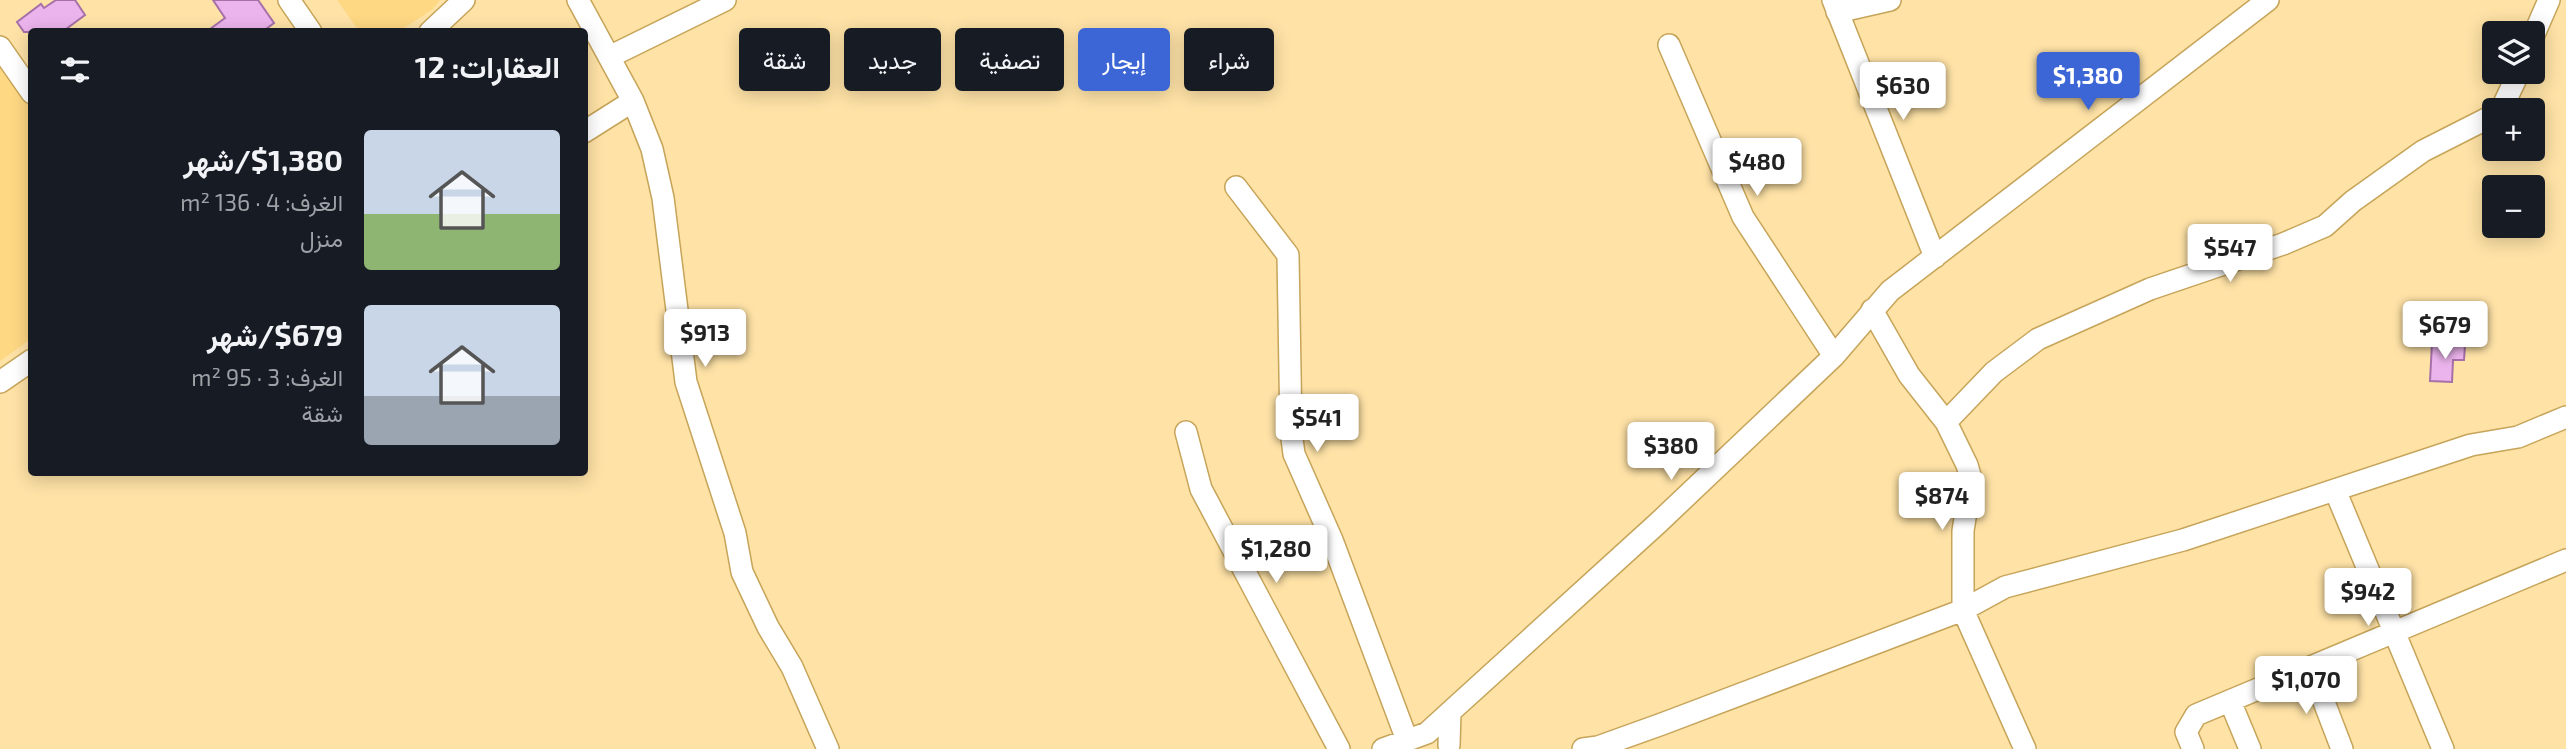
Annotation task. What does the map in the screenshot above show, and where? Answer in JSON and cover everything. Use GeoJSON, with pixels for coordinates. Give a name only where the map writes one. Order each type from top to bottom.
{"type":"FeatureCollection","features":[{"type":"Feature","properties":{"kind":"street"},"geometry":{"type":"LineString","coordinates":[[289,0],[308,28]]}},
{"type":"Feature","properties":{"kind":"street"},"geometry":{"type":"LineString","coordinates":[[434,28],[464,0]]}},
{"type":"Feature","properties":{"kind":"street"},"geometry":{"type":"LineString","coordinates":[[578,0],[632,102],[652,149],[663,198],[686,382],[735,533],[742,572],[768,627],[792,667],[828,749]]}},
{"type":"Feature","properties":{"kind":"street"},"geometry":{"type":"LineString","coordinates":[[609,57],[725,0]]}},
{"type":"Feature","properties":{"kind":"street"},"geometry":{"type":"LineString","coordinates":[[1891,0],[1835,6],[1934,257]]}},
{"type":"Feature","properties":{"kind":"street"},"geometry":{"type":"LineString","coordinates":[[1382,749],[1417,736],[1450,712],[1658,523],[1834,356],[1890,291],[2268,0]]}},
{"type":"Feature","properties":{"kind":"street"},"geometry":{"type":"LineString","coordinates":[[2540,21],[2549,0]]}},
{"type":"Feature","properties":{"kind":"street"},"geometry":{"type":"LineString","coordinates":[[1669,45],[1743,217],[1834,356]]}},
{"type":"Feature","properties":{"kind":"street"},"geometry":{"type":"LineString","coordinates":[[0,47],[28,87]]}},
{"type":"Feature","properties":{"kind":"street"},"geometry":{"type":"LineString","coordinates":[[588,130],[632,102]]}},
{"type":"Feature","properties":{"kind":"street"},"geometry":{"type":"LineString","coordinates":[[1946,422],[1994,372],[2038,339],[2150,289],[2283,244],[2325,226],[2353,201],[2423,151],[2482,121]]}},
{"type":"Feature","properties":{"kind":"street"},"geometry":{"type":"LineString","coordinates":[[1236,187],[1288,255],[1291,431],[1294,454],[1417,736],[1450,747],[1450,712]]}},
{"type":"Feature","properties":{"kind":"street"},"geometry":{"type":"LineString","coordinates":[[1872,310],[1909,375],[1946,422],[1967,465],[1970,479],[1963,531],[1964,610],[2025,749]]}},
{"type":"Feature","properties":{"kind":"street"},"geometry":{"type":"LineString","coordinates":[[0,382],[28,363]]}},
{"type":"Feature","properties":{"kind":"street"},"geometry":{"type":"LineString","coordinates":[[1583,749],[1598,747],[1662,724],[1964,610],[2005,587],[2183,540],[2471,445],[2518,436],[2566,417]]}},
{"type":"Feature","properties":{"kind":"street"},"geometry":{"type":"LineString","coordinates":[[1186,432],[1201,489],[1339,749]]}},
{"type":"Feature","properties":{"kind":"street"},"geometry":{"type":"LineString","coordinates":[[2335,490],[2442,749]]}},
{"type":"Feature","properties":{"kind":"street"},"geometry":{"type":"LineString","coordinates":[[2193,749],[2186,732],[2196,715],[2566,560]]}},
{"type":"Feature","properties":{"kind":"street"},"geometry":{"type":"LineString","coordinates":[[2311,668],[2342,749]]}},
{"type":"Feature","properties":{"kind":"street"},"geometry":{"type":"LineString","coordinates":[[2230,701],[2250,749]]}},
{"type":"Feature","properties":{"kind":"shaded area"},"geometry":{"type":"Polygon","coordinates":[[[337,0],[440,0],[433,9],[404,28],[357,28],[337,0]]]}},
{"type":"Feature","properties":{"kind":"shaded area"},"geometry":{"type":"Polygon","coordinates":[[[0,60],[28,99],[28,341],[0,361],[0,60]]]}},
{"type":"Feature","properties":{"kind":"building"},"geometry":{"type":"Polygon","coordinates":[[[56,0],[75,0],[85,15],[67,28],[28,28],[28,32],[24,32],[17,22],[41,4],[44,8],[56,0]]]}},
{"type":"Feature","properties":{"kind":"building"},"geometry":{"type":"Polygon","coordinates":[[[213,0],[258,0],[274,23],[267,28],[211,28],[225,18],[213,0]]]}},
{"type":"Feature","properties":{"kind":"building"},"geometry":{"type":"Polygon","coordinates":[[[2432,343],[2465,345],[2464,360],[2453,360],[2452,382],[2430,381],[2432,343]]]}}]}
